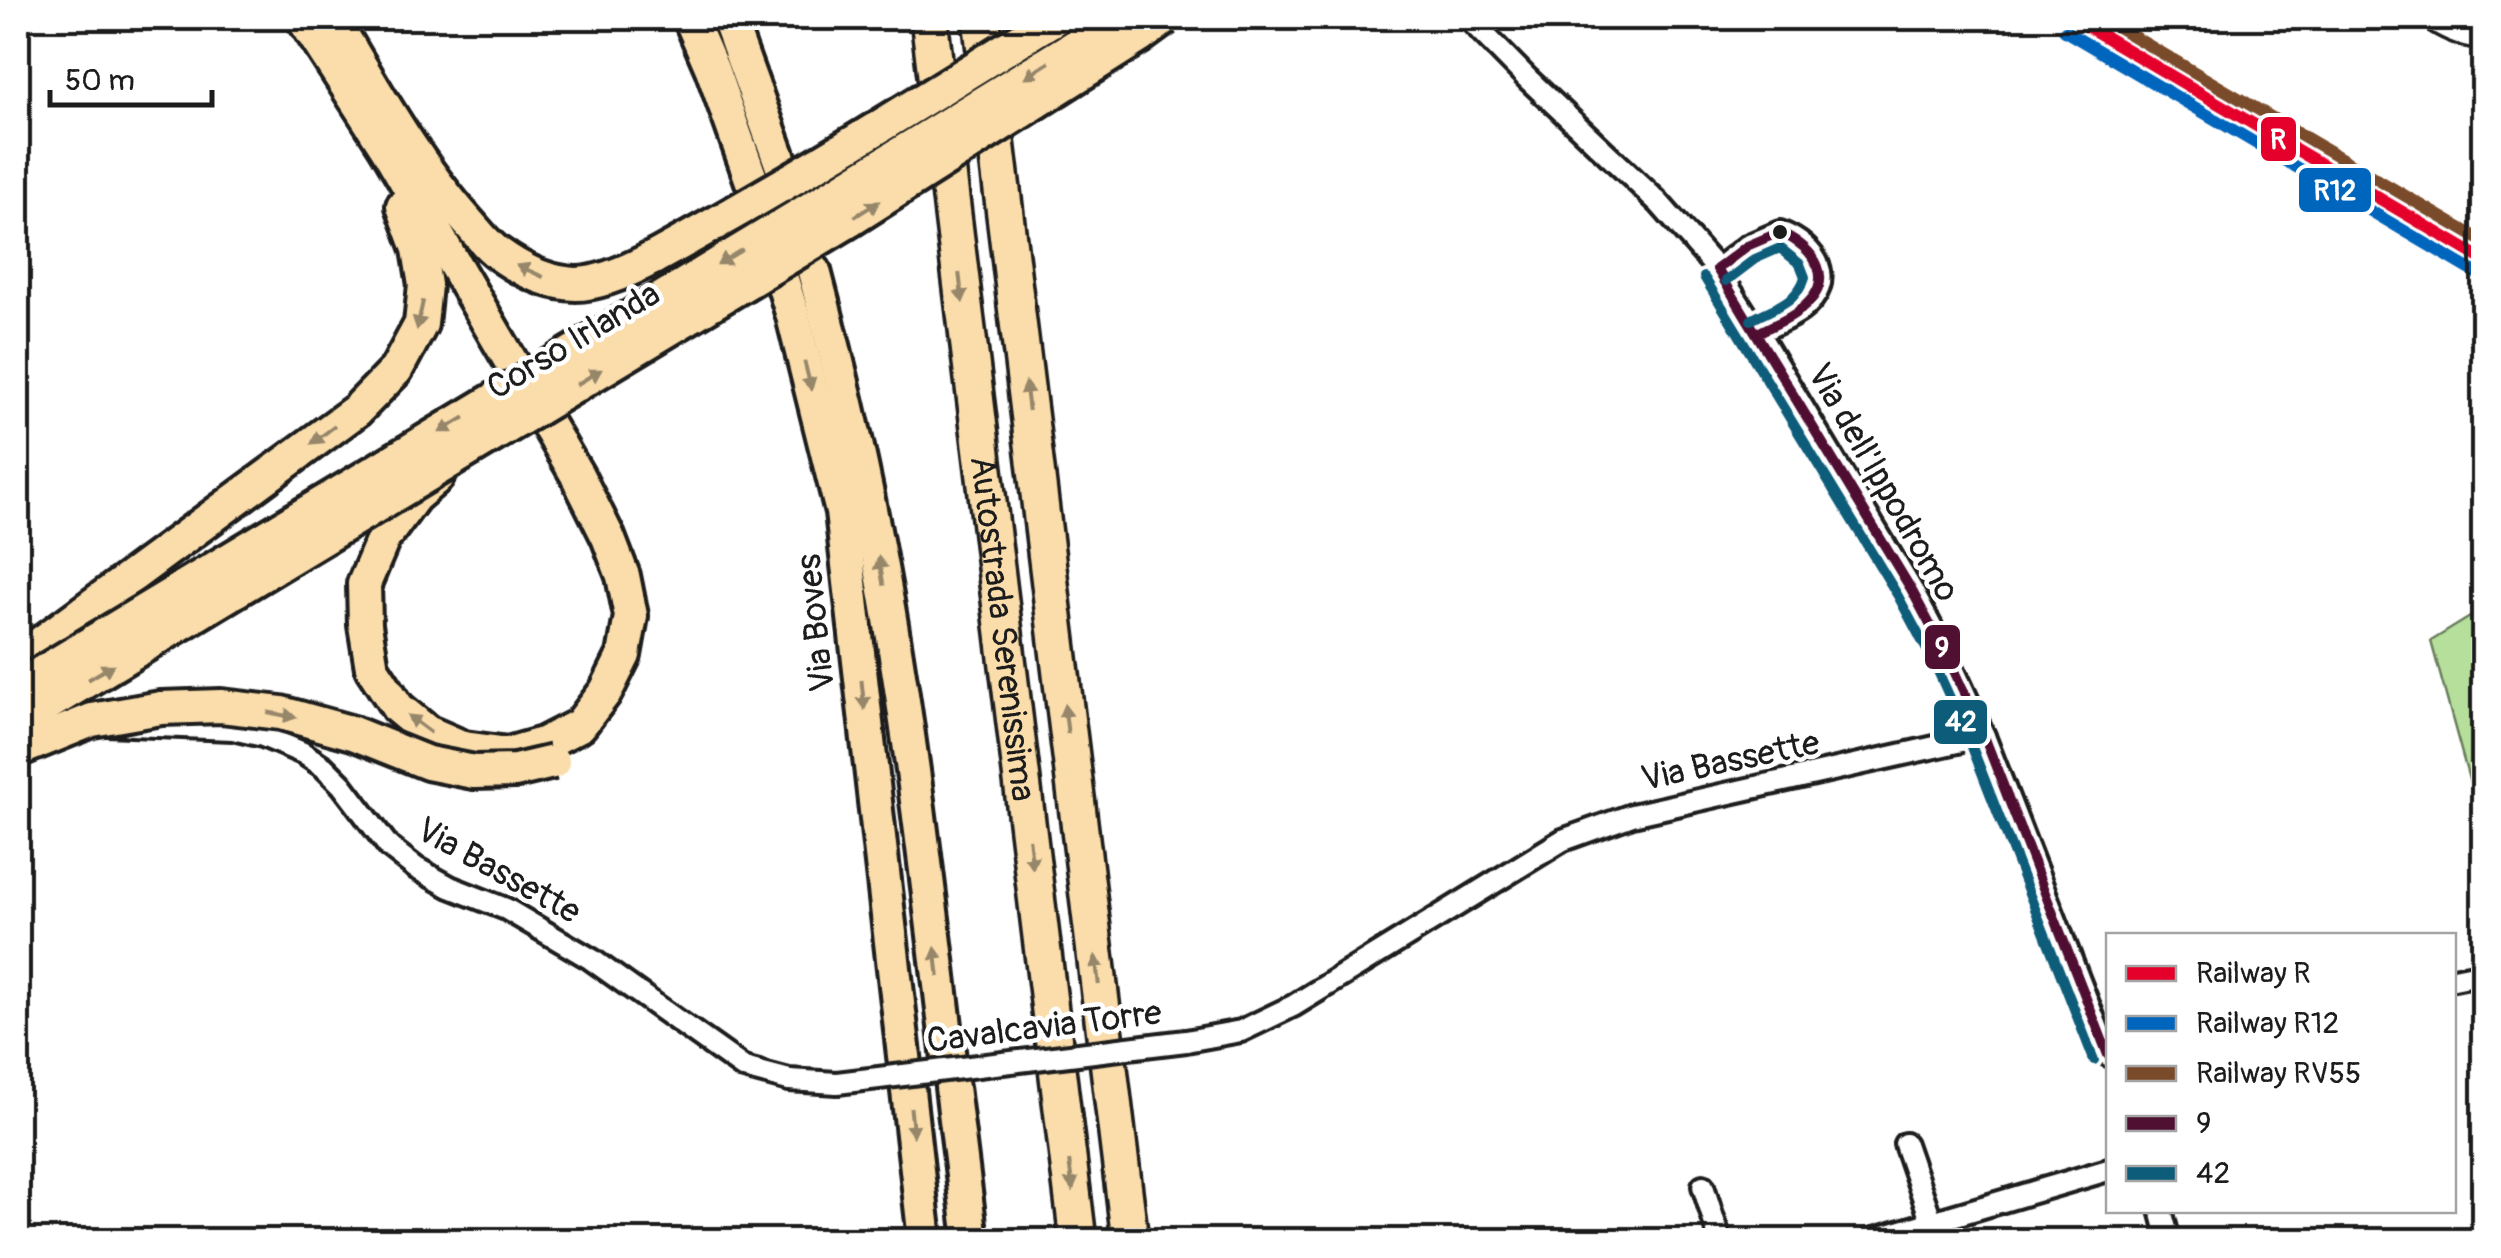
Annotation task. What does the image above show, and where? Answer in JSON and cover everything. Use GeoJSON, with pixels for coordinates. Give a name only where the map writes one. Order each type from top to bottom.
{"type":"FeatureCollection","features":[{"type":"Feature","properties":{"kind":"highway"},"geometry":{"type":"LineString","coordinates":[[303,18],[386,147],[576,475],[623,576],[631,616],[624,655],[606,691],[580,725],[548,753],[508,754],[464,748],[427,732],[398,708],[372,668],[364,584],[383,539],[414,497],[466,451]]}},
{"type":"Feature","properties":{"kind":"highway"},"geometry":{"type":"LineString","coordinates":[[332,18],[418,156],[454,206],[496,253],[534,276],[578,284],[626,272],[730,216],[1055,18]]}},
{"type":"Feature","properties":{"kind":"highway"},"geometry":{"type":"LineString","coordinates":[[678,18],[726,108]]}},
{"type":"Feature","properties":{"kind":"highway","name":"Via Boves"},"geometry":{"type":"LineString","coordinates":[[690,18],[755,190],[793,316],[842,512],[925,1240]]}},
{"type":"Feature","properties":{"kind":"highway"},"geometry":{"type":"LineString","coordinates":[[728,18],[783,169],[751,18]]}},
{"type":"Feature","properties":{"kind":"highway","name":"Autostrada Serenissima"},"geometry":{"type":"LineString","coordinates":[[929,18],[1078,1240]]}},
{"type":"Feature","properties":{"kind":"highway","name":"Autostrada Serenissima"},"geometry":{"type":"LineString","coordinates":[[981,18],[1130,1240]]}},
{"type":"Feature","properties":{"kind":"highway","name":"Corso Irlanda"},"geometry":{"type":"LineString","coordinates":[[18,687],[1120,18]]}},
{"type":"Feature","properties":{"kind":"highway","name":"Corso Irlanda"},"geometry":{"type":"LineString","coordinates":[[18,722],[852,219],[1165,18]]}},
{"type":"Feature","properties":{"kind":"highway"},"geometry":{"type":"LineString","coordinates":[[18,663],[357,410],[396,370],[420,324],[425,285],[418,250],[400,198],[374,155],[331,64]]}},
{"type":"Feature","properties":{"kind":"highway"},"geometry":{"type":"LineString","coordinates":[[18,750],[92,720],[161,708],[221,706],[281,713],[353,733],[428,763],[474,772],[515,770],[594,736],[624,697],[642,656],[648,613],[635,560],[586,462],[406,157],[368,79]]}},
{"type":"Feature","properties":{"kind":"highway","name":"Via Boves"},"geometry":{"type":"LineString","coordinates":[[814,271],[878,549],[917,804],[971,1240]]}},
{"type":"Feature","properties":{"kind":"main road"},"geometry":{"type":"LineString","coordinates":[[2437,18],[2480,36]]}},
{"type":"Feature","properties":{"kind":"street","name":"Via dell'Ippodromo"},"geometry":{"type":"LineString","coordinates":[[1468,18],[1658,202],[1717,269],[1758,333],[1912,589],[1950,662],[1984,736],[2106,1044]]}},
{"type":"Feature","properties":{"kind":"street"},"geometry":{"type":"LineString","coordinates":[[1717,269],[1747,246],[1780,232],[1797,239],[1815,256],[1820,288],[1802,310],[1758,333]]}},
{"type":"Feature","properties":{"kind":"street","name":"Via Bassette"},"geometry":{"type":"LineString","coordinates":[[18,663],[88,716],[106,724],[232,730],[263,736],[302,753],[342,785],[389,847],[416,868],[450,887],[506,909],[591,959]]}},
{"type":"Feature","properties":{"kind":"street","name":"Via Bassette"},"geometry":{"type":"LineString","coordinates":[[1500,878],[1563,840],[1632,815],[1984,736]]}},
{"type":"Feature","properties":{"kind":"street","name":"Cavalcavia Torre"},"geometry":{"type":"LineString","coordinates":[[591,959],[744,1068],[789,1080],[837,1083],[1186,1041],[1240,1031],[1292,1006],[1500,878]]}},
{"type":"Feature","properties":{"kind":"street"},"geometry":{"type":"LineString","coordinates":[[2456,979],[2484,973]]}},
{"type":"Feature","properties":{"kind":"street"},"geometry":{"type":"LineString","coordinates":[[1905,1144],[1935,1231]]}},
{"type":"Feature","properties":{"kind":"street"},"geometry":{"type":"LineString","coordinates":[[1871,1240],[1935,1231],[2106,1171]]}},
{"type":"Feature","properties":{"kind":"street"},"geometry":{"type":"LineString","coordinates":[[1703,1186],[1720,1240]]}},
{"type":"Feature","properties":{"kind":"street"},"geometry":{"type":"LineString","coordinates":[[2162,1213],[2168,1240]]}},
{"type":"Feature","properties":{"kind":"green space"},"geometry":{"type":"Polygon","coordinates":[[[2483,609],[2483,791],[2473,794],[2431,641],[2483,609]]]}},
{"type":"Feature","properties":{"kind":"rail line","name":"R"},"geometry":{"type":"LineString","coordinates":[[2073,18],[2484,260]]}},
{"type":"Feature","properties":{"kind":"rail line","name":"RV55"},"geometry":{"type":"LineString","coordinates":[[2102,18],[2484,242]]}},
{"type":"Feature","properties":{"kind":"rail line","name":"R12"},"geometry":{"type":"LineString","coordinates":[[2065,31],[2476,273]]}},
{"type":"Feature","properties":{"kind":"transit line","name":"9"},"geometry":{"type":"LineString","coordinates":[[1717,269],[1747,246],[1780,232],[1812,256],[1820,277],[1812,299],[1795,314],[1758,333]]}},
{"type":"Feature","properties":{"kind":"transit line","name":"42"},"geometry":{"type":"LineString","coordinates":[[1726,281],[1755,259],[1780,248],[1800,264],[1805,277],[1797,293],[1751,320]]}},
{"type":"Feature","properties":{"kind":"transit line","name":"9"},"geometry":{"type":"LineString","coordinates":[[1717,269],[1911,589],[1950,662],[1984,736],[2106,1050]]}},
{"type":"Feature","properties":{"kind":"transit line","name":"42"},"geometry":{"type":"LineString","coordinates":[[1704,277],[1898,596],[1937,669],[1970,742],[2094,1060]]}}]}
